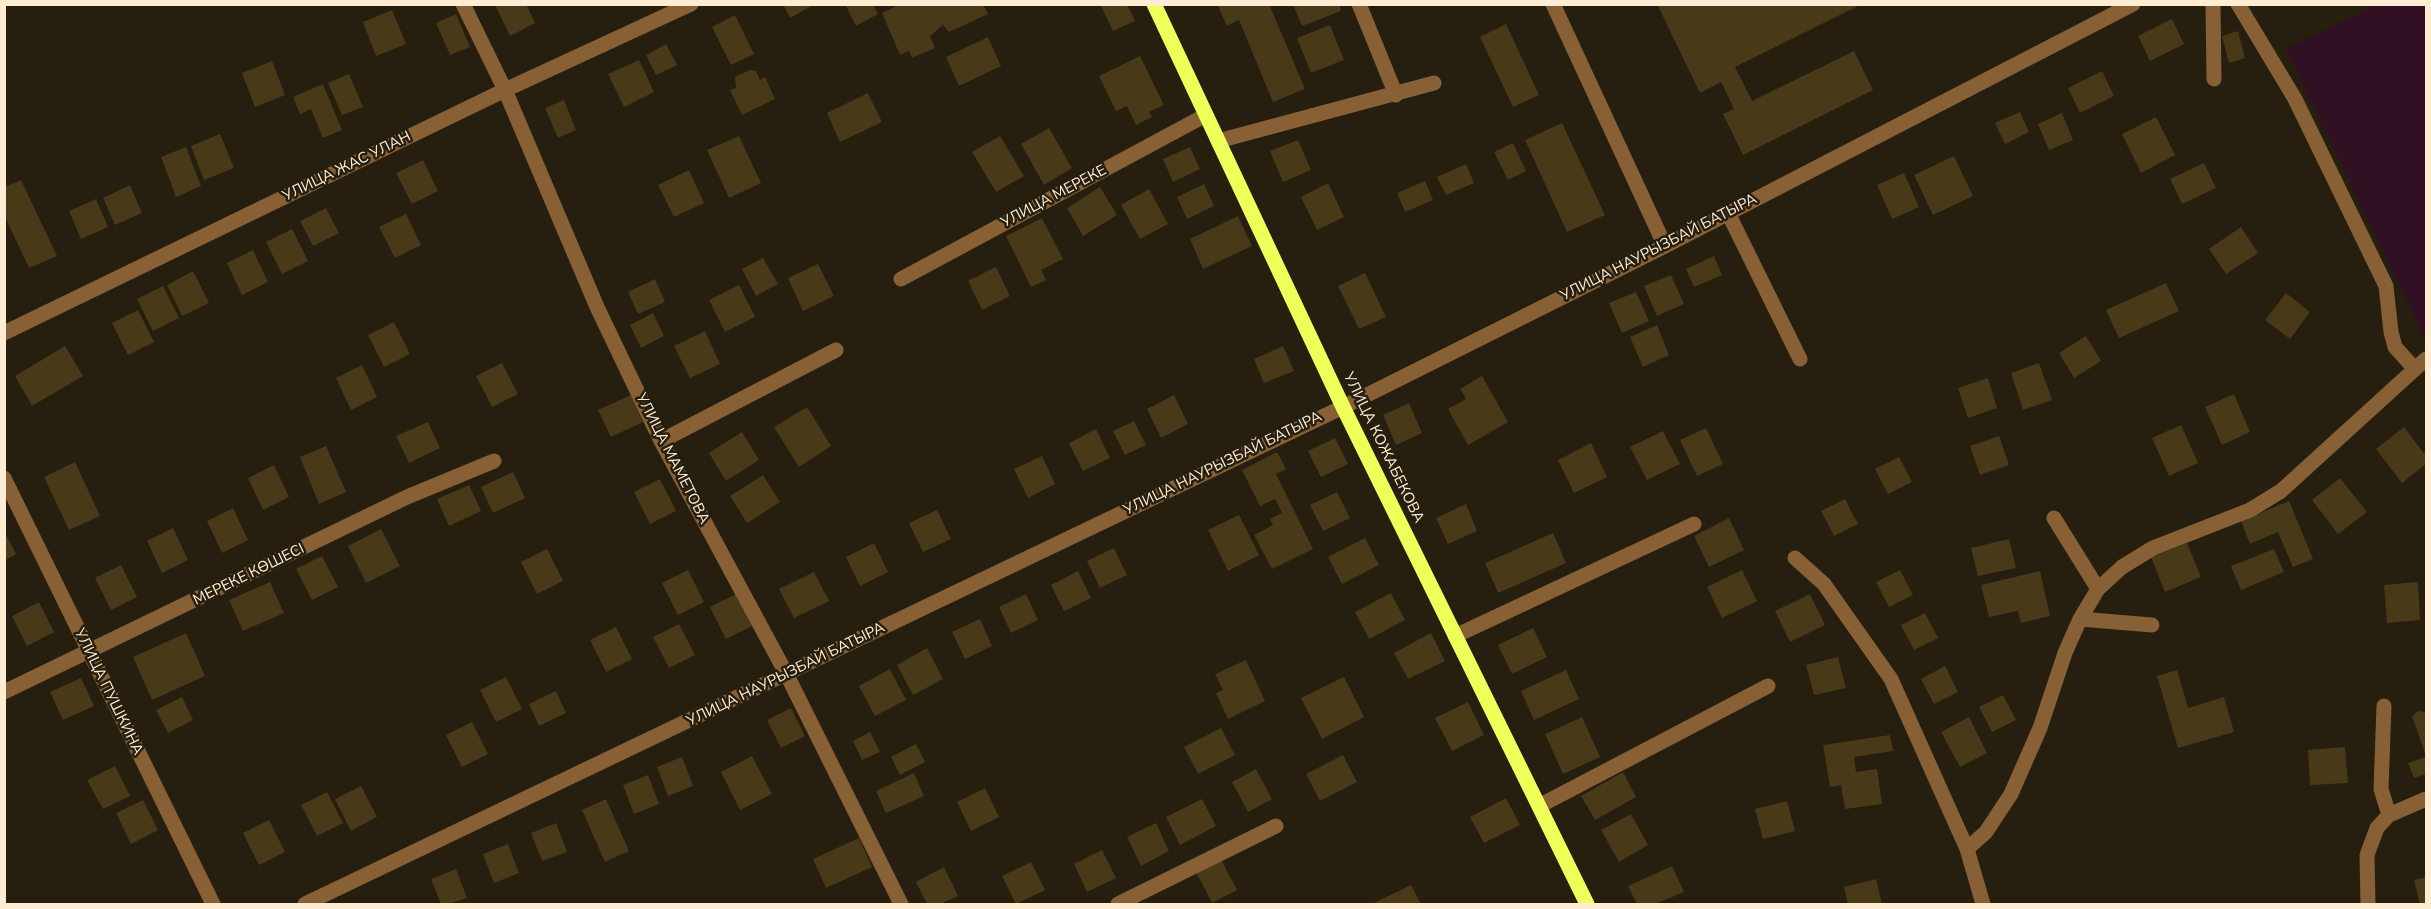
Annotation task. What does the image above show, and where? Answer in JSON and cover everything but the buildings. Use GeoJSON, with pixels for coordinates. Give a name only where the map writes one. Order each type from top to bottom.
{"type":"FeatureCollection","features":[{"type":"Feature","properties":{"kind":"main road","name":"УЛИЦА КОЖАБЕКОВА"},"geometry":{"type":"LineString","coordinates":[[1154,4],[1342,407],[1587,904]]}},
{"type":"Feature","properties":{"kind":"street","name":"УЛИЦА МАМЕТОВА"},"geometry":{"type":"LineString","coordinates":[[463,4],[505,90],[597,307],[661,441],[786,675],[902,904]]}},
{"type":"Feature","properties":{"kind":"street","name":"УЛИЦА ЖАС УЛАН"},"geometry":{"type":"LineString","coordinates":[[4,333],[505,90],[691,4]]}},
{"type":"Feature","properties":{"kind":"street"},"geometry":{"type":"LineString","coordinates":[[1359,4],[1396,95]]}},
{"type":"Feature","properties":{"kind":"street"},"geometry":{"type":"LineString","coordinates":[[1553,4],[1665,246]]}},
{"type":"Feature","properties":{"kind":"street"},"geometry":{"type":"LineString","coordinates":[[2213,4],[2214,79]]}},
{"type":"Feature","properties":{"kind":"street"},"geometry":{"type":"LineString","coordinates":[[1967,849],[1986,832],[2011,794],[2040,728],[2065,653],[2080,619],[2098,589],[2122,567],[2153,548],[2250,510],[2282,491],[2420,364],[2395,347],[2386,286],[2295,99],[2238,4]]}},
{"type":"Feature","properties":{"kind":"street","name":"УЛИЦА НАУРЫЗБАЙ БАТЫРА"},"geometry":{"type":"LineString","coordinates":[[305,904],[1342,407],[1665,246],[2131,5]]}},
{"type":"Feature","properties":{"kind":"street"},"geometry":{"type":"LineString","coordinates":[[1218,141],[1434,83]]}},
{"type":"Feature","properties":{"kind":"street","name":"УЛИЦА МЕРЕКЕ"},"geometry":{"type":"LineString","coordinates":[[901,279],[1206,115]]}},
{"type":"Feature","properties":{"kind":"street"},"geometry":{"type":"LineString","coordinates":[[1728,213],[1800,359]]}},
{"type":"Feature","properties":{"kind":"street"},"geometry":{"type":"LineString","coordinates":[[661,441],[836,350]]}},
{"type":"Feature","properties":{"kind":"street","name":"МЕРЕКЕ КӨШЕСІ"},"geometry":{"type":"LineString","coordinates":[[4,692],[89,653],[407,497],[494,460]]}},
{"type":"Feature","properties":{"kind":"street","name":"УЛИЦА ПУШКИНА"},"geometry":{"type":"LineString","coordinates":[[4,478],[213,904]]}},
{"type":"Feature","properties":{"kind":"street"},"geometry":{"type":"LineString","coordinates":[[2054,518],[2098,589]]}},
{"type":"Feature","properties":{"kind":"street"},"geometry":{"type":"LineString","coordinates":[[1455,636],[1694,524]]}},
{"type":"Feature","properties":{"kind":"street"},"geometry":{"type":"LineString","coordinates":[[1795,558],[1824,584],[1891,679],[1967,849],[1983,904]]}},
{"type":"Feature","properties":{"kind":"street"},"geometry":{"type":"LineString","coordinates":[[2080,619],[2152,625]]}},
{"type":"Feature","properties":{"kind":"street"},"geometry":{"type":"LineString","coordinates":[[1539,806],[1768,686]]}},
{"type":"Feature","properties":{"kind":"street"},"geometry":{"type":"LineString","coordinates":[[2384,706],[2381,789],[2389,815]]}},
{"type":"Feature","properties":{"kind":"street"},"geometry":{"type":"LineString","coordinates":[[2368,904],[2367,855],[2377,828],[2389,815],[2427,799]]}},
{"type":"Feature","properties":{"kind":"street"},"geometry":{"type":"LineString","coordinates":[[1118,904],[1276,826]]}},
{"type":"Feature","properties":{"kind":"shaded area"},"geometry":{"type":"Polygon","coordinates":[[[2369,5],[2426,5],[2425,338],[2286,49],[2370,8],[2369,5]]]}}]}
